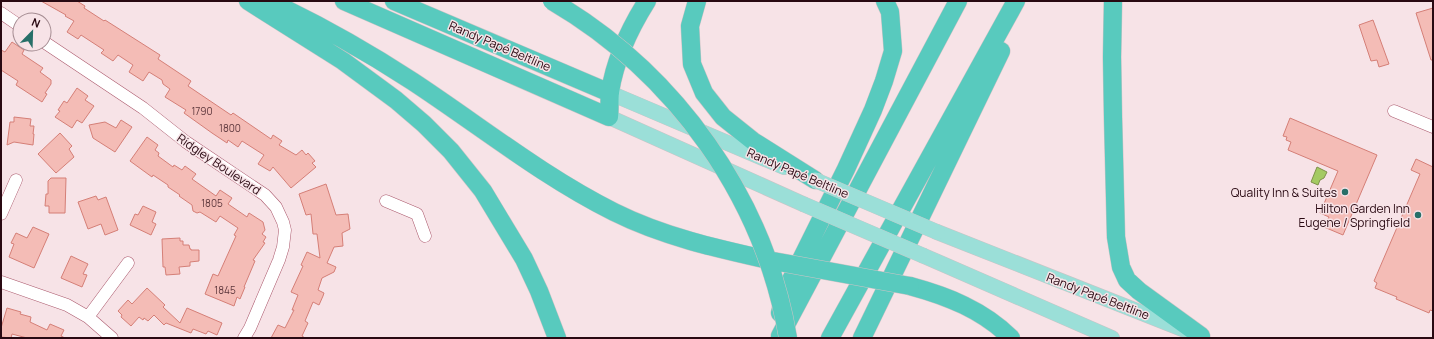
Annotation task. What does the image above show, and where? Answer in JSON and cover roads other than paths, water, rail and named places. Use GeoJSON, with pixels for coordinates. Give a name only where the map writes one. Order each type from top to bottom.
{"type":"FeatureCollection","features":[{"type":"Feature","properties":{"kind":"highway"},"geometry":{"type":"LineString","coordinates":[[248,1],[343,61],[396,100],[424,124],[451,151],[483,191],[524,259],[539,291],[557,338]]}},
{"type":"Feature","properties":{"kind":"highway"},"geometry":{"type":"LineString","coordinates":[[269,1],[335,34],[411,80],[556,178],[616,213],[641,224],[686,240],[773,261],[910,286],[940,294],[985,317],[1011,338]]}},
{"type":"Feature","properties":{"kind":"highway","name":"Randy Papé Beltline"},"geometry":{"type":"LineString","coordinates":[[344,1],[609,117]]}},
{"type":"Feature","properties":{"kind":"highway","name":"Randy Papé Beltline"},"geometry":{"type":"LineString","coordinates":[[394,1],[610,93]]}},
{"type":"Feature","properties":{"kind":"highway"},"geometry":{"type":"LineString","coordinates":[[552,1],[591,25],[627,53],[655,80],[696,128],[732,181],[752,221],[774,278],[788,338]]}},
{"type":"Feature","properties":{"kind":"highway"},"geometry":{"type":"LineString","coordinates":[[609,117],[610,93],[615,69],[626,42],[647,1]]}},
{"type":"Feature","properties":{"kind":"highway"},"geometry":{"type":"LineString","coordinates":[[697,1],[690,26],[692,64],[704,93],[723,117],[753,141],[815,180]]}},
{"type":"Feature","properties":{"kind":"highway"},"geometry":{"type":"LineString","coordinates":[[773,338],[785,292],[846,169],[873,110],[884,81],[893,51],[890,12],[885,1]]}},
{"type":"Feature","properties":{"kind":"highway"},"geometry":{"type":"LineString","coordinates":[[779,338],[958,1]]}},
{"type":"Feature","properties":{"kind":"highway"},"geometry":{"type":"LineString","coordinates":[[830,338],[1017,1]]}},
{"type":"Feature","properties":{"kind":"highway"},"geometry":{"type":"LineString","coordinates":[[862,338],[1002,48],[1017,1]]}},
{"type":"Feature","properties":{"kind":"highway"},"geometry":{"type":"LineString","coordinates":[[1113,1],[1112,57],[1116,237],[1121,267],[1127,280],[1139,291],[1203,337]]}},
{"type":"Feature","properties":{"kind":"main road","name":"Randy Papé Beltline"},"geometry":{"type":"LineString","coordinates":[[610,93],[937,232],[1203,337]]}},
{"type":"Feature","properties":{"kind":"main road","name":"Randy Papé Beltline"},"geometry":{"type":"LineString","coordinates":[[609,117],[803,204],[1112,338]]}},
{"type":"Feature","properties":{"kind":"street"},"geometry":{"type":"LineString","coordinates":[[1,13],[12,21]]}},
{"type":"Feature","properties":{"kind":"street","name":"Ridgley Boulevard"},"geometry":{"type":"LineString","coordinates":[[52,47],[143,108],[186,142],[265,195],[276,207],[285,230],[283,247],[279,260],[250,328],[244,338]]}},
{"type":"Feature","properties":{"kind":"street"},"geometry":{"type":"LineString","coordinates":[[1394,111],[1433,127]]}},
{"type":"Feature","properties":{"kind":"street"},"geometry":{"type":"LineString","coordinates":[[1,214],[16,180]]}},
{"type":"Feature","properties":{"kind":"street"},"geometry":{"type":"LineString","coordinates":[[386,201],[417,214],[425,236]]}},
{"type":"Feature","properties":{"kind":"street"},"geometry":{"type":"LineString","coordinates":[[88,317],[128,263]]}},
{"type":"Feature","properties":{"kind":"street"},"geometry":{"type":"LineString","coordinates":[[1,282],[57,301],[88,317],[112,338]]}},
{"type":"Feature","properties":{"kind":"place","name":"Quality Inn & Suites"},"geometry":{"type":"Point","coordinates":[1345,192]}},
{"type":"Feature","properties":{"kind":"place","name":"Hilton Garden Inn Eugene / Springfield"},"geometry":{"type":"Point","coordinates":[1418,215]}}]}
